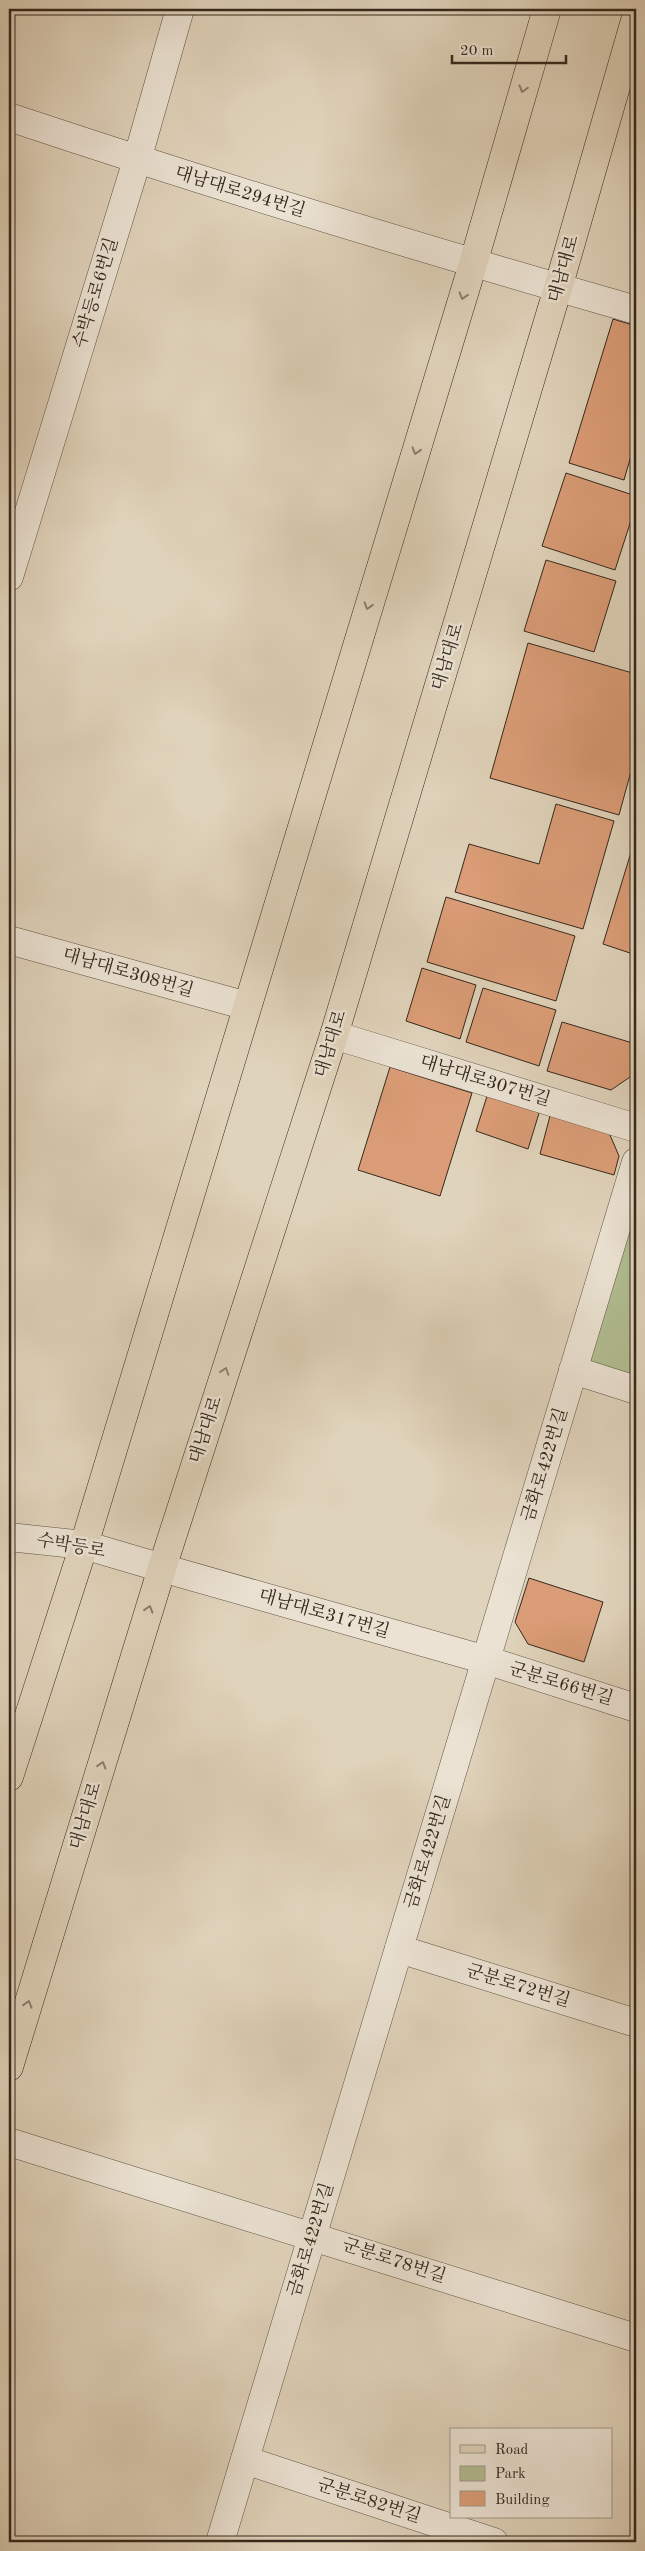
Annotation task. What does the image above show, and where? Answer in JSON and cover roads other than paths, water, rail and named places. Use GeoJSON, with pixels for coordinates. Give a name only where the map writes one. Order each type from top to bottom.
{"type":"FeatureCollection","features":[{"type":"Feature","properties":{"kind":"main road"},"geometry":{"type":"LineString","coordinates":[[9,1777],[84,1545],[473,264],[547,9]]}},
{"type":"Feature","properties":{"kind":"main road","name":"대남대로"},"geometry":{"type":"LineString","coordinates":[[9,2067],[162,1568],[334,1034],[558,288],[636,17]]}},
{"type":"Feature","properties":{"kind":"street","name":"수박등로6번길"},"geometry":{"type":"LineString","coordinates":[[9,577],[137,160],[180,9]]}},
{"type":"Feature","properties":{"kind":"street","name":"대남대로294번길"},"geometry":{"type":"LineString","coordinates":[[9,117],[137,160],[473,264],[636,310]]}},
{"type":"Feature","properties":{"kind":"street","name":"대남대로308번길"},"geometry":{"type":"LineString","coordinates":[[9,940],[247,1006]]}},
{"type":"Feature","properties":{"kind":"street","name":"대남대로307번길"},"geometry":{"type":"LineString","coordinates":[[334,1034],[636,1128]]}},
{"type":"Feature","properties":{"kind":"street","name":"금화로422번길"},"geometry":{"type":"LineString","coordinates":[[220,2542],[636,1162]]}},
{"type":"Feature","properties":{"kind":"street"},"geometry":{"type":"LineString","coordinates":[[573,1370],[636,1390]]}},
{"type":"Feature","properties":{"kind":"street","name":"수박등로"},"geometry":{"type":"LineString","coordinates":[[9,1536],[84,1545],[162,1568]]}},
{"type":"Feature","properties":{"kind":"street","name":"대남대로317번길"},"geometry":{"type":"LineString","coordinates":[[162,1568],[486,1660]]}},
{"type":"Feature","properties":{"kind":"street","name":"군분로66번길"},"geometry":{"type":"LineString","coordinates":[[486,1660],[636,1708]]}},
{"type":"Feature","properties":{"kind":"street","name":"군분로72번길"},"geometry":{"type":"LineString","coordinates":[[399,1949],[636,2023]]}},
{"type":"Feature","properties":{"kind":"street","name":"군분로78번길"},"geometry":{"type":"LineString","coordinates":[[9,2142],[312,2235],[636,2338]]}},
{"type":"Feature","properties":{"kind":"street","name":"군분로82번길"},"geometry":{"type":"LineString","coordinates":[[245,2460],[494,2542]]}}]}
